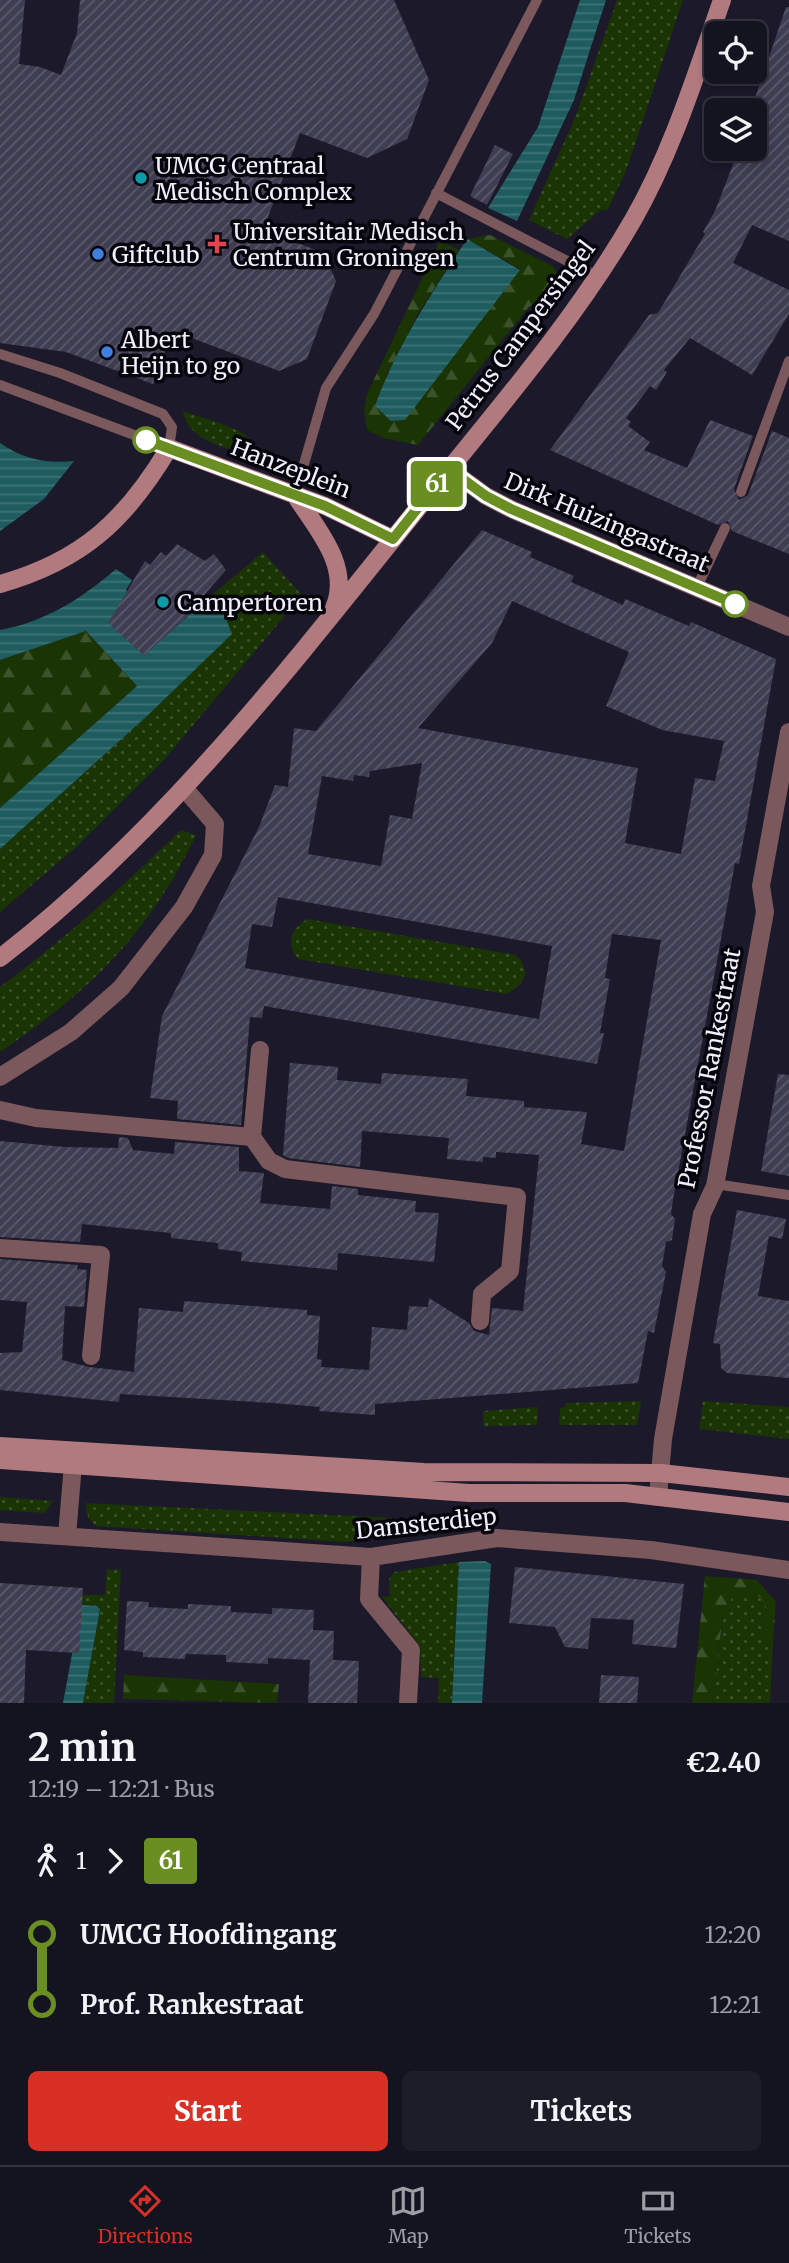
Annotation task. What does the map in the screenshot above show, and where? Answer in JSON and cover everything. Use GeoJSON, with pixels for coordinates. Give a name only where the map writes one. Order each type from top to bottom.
{"type":"FeatureCollection","features":[{"type":"Feature","properties":{"kind":"main road","name":"Petrus Campersingel"},"geometry":{"type":"LineString","coordinates":[[0,958],[92,883],[185,789],[331,616],[598,277],[635,217],[685,107],[722,0]]}},
{"type":"Feature","properties":{"kind":"main road","name":"Hanzeplein"},"geometry":{"type":"LineString","coordinates":[[169,449],[295,495],[393,539]]}},
{"type":"Feature","properties":{"kind":"main road"},"geometry":{"type":"LineString","coordinates":[[0,584],[52,566],[100,535],[141,492],[169,449]]}},
{"type":"Feature","properties":{"kind":"main road"},"geometry":{"type":"LineString","coordinates":[[295,495],[335,560],[339,590],[331,616]]}},
{"type":"Feature","properties":{"kind":"main road","name":"Damsterdiep"},"geometry":{"type":"LineString","coordinates":[[0,1446],[73,1459],[469,1493],[625,1493],[789,1512]]}},
{"type":"Feature","properties":{"kind":"main road","name":"Damsterdiep"},"geometry":{"type":"LineString","coordinates":[[0,1460],[73,1459],[424,1472],[661,1473],[789,1487]]}},
{"type":"Feature","properties":{"kind":"street","name":"Dirk Huizingastraat"},"geometry":{"type":"LineString","coordinates":[[449,469],[486,496],[511,509],[789,627]]}},
{"type":"Feature","properties":{"kind":"street","name":"Professor Rankestraat"},"geometry":{"type":"LineString","coordinates":[[658,1497],[663,1439],[702,1214],[716,1184],[765,912],[761,886],[789,732]]}},
{"type":"Feature","properties":{"kind":"street"},"geometry":{"type":"LineString","coordinates":[[0,1077],[71,1032],[121,988],[184,907],[213,855],[215,824],[185,789]]}},
{"type":"Feature","properties":{"kind":"street"},"geometry":{"type":"LineString","coordinates":[[260,1050],[252,1137],[269,1161],[285,1169],[517,1196],[510,1271],[482,1294],[480,1321]]}},
{"type":"Feature","properties":{"kind":"street"},"geometry":{"type":"LineString","coordinates":[[0,1110],[36,1118],[252,1137]]}},
{"type":"Feature","properties":{"kind":"street"},"geometry":{"type":"LineString","coordinates":[[0,1248],[101,1255],[92,1356]]}},
{"type":"Feature","properties":{"kind":"street"},"geometry":{"type":"LineString","coordinates":[[67,1536],[73,1459]]}},
{"type":"Feature","properties":{"kind":"street","name":"Damsterdiep"},"geometry":{"type":"LineString","coordinates":[[0,1532],[371,1557],[497,1538],[651,1550],[789,1570]]}},
{"type":"Feature","properties":{"kind":"street"},"geometry":{"type":"LineString","coordinates":[[371,1557],[369,1599],[411,1650],[408,1703]]}},
{"type":"Feature","properties":{"kind":"lane"},"geometry":{"type":"LineString","coordinates":[[295,495],[326,388],[374,314],[537,0]]}},
{"type":"Feature","properties":{"kind":"lane"},"geometry":{"type":"LineString","coordinates":[[436,194],[598,277]]}},
{"type":"Feature","properties":{"kind":"lane"},"geometry":{"type":"LineString","coordinates":[[0,354],[60,373],[163,414],[172,427],[169,449]]}},
{"type":"Feature","properties":{"kind":"lane"},"geometry":{"type":"LineString","coordinates":[[741,492],[789,361]]}},
{"type":"Feature","properties":{"kind":"lane","name":"Hanzeplein"},"geometry":{"type":"LineString","coordinates":[[0,385],[169,449]]}},
{"type":"Feature","properties":{"kind":"lane"},"geometry":{"type":"LineString","coordinates":[[697,587],[724,528]]}},
{"type":"Feature","properties":{"kind":"lane"},"geometry":{"type":"LineString","coordinates":[[716,1184],[789,1195]]}},
{"type":"Feature","properties":{"kind":"green space"},"geometry":{"type":"Polygon","coordinates":[[[617,0],[683,0],[626,171],[607,211],[602,209],[567,239],[529,220],[575,118],[617,0]]]}},
{"type":"Feature","properties":{"kind":"green space"},"geometry":{"type":"Polygon","coordinates":[[[490,235],[553,266],[559,276],[548,292],[529,307],[418,445],[383,438],[367,430],[364,410],[367,394],[440,241],[459,250],[418,314],[386,377],[520,269],[467,239],[490,235]]]}},
{"type":"Feature","properties":{"kind":"green space"},"geometry":{"type":"Polygon","coordinates":[[[183,411],[218,422],[241,433],[257,448],[260,459],[202,438],[186,422],[183,411]]]}},
{"type":"Feature","properties":{"kind":"green space"},"geometry":{"type":"Polygon","coordinates":[[[263,552],[302,595],[164,760],[73,850],[0,912],[0,849],[147,716],[231,634],[221,606],[211,596],[263,552]]]}},
{"type":"Feature","properties":{"kind":"green space"},"geometry":{"type":"Polygon","coordinates":[[[86,631],[137,686],[0,808],[0,660],[86,631]]]}},
{"type":"Feature","properties":{"kind":"green space"},"geometry":{"type":"Polygon","coordinates":[[[181,830],[196,835],[178,870],[137,931],[114,958],[62,1007],[0,1052],[0,987],[93,912],[181,830]]]}},
{"type":"Feature","properties":{"kind":"green space"},"geometry":{"type":"Polygon","coordinates":[[[307,919],[516,955],[524,967],[524,977],[518,986],[506,994],[298,959],[292,947],[292,937],[297,927],[307,919]]]}},
{"type":"Feature","properties":{"kind":"green space"},"geometry":{"type":"Polygon","coordinates":[[[641,1401],[637,1425],[559,1425],[560,1408],[565,1407],[566,1403],[641,1401]]]}},
{"type":"Feature","properties":{"kind":"green space"},"geometry":{"type":"Polygon","coordinates":[[[703,1401],[789,1407],[789,1439],[699,1429],[703,1401]]]}},
{"type":"Feature","properties":{"kind":"green space"},"geometry":{"type":"Polygon","coordinates":[[[538,1407],[537,1425],[483,1426],[483,1411],[538,1407]]]}},
{"type":"Feature","properties":{"kind":"green space"},"geometry":{"type":"Polygon","coordinates":[[[0,1497],[53,1501],[45,1513],[0,1510],[0,1497]]]}},
{"type":"Feature","properties":{"kind":"green space"},"geometry":{"type":"Polygon","coordinates":[[[86,1503],[456,1521],[463,1528],[346,1542],[96,1526],[88,1518],[86,1503]]]}},
{"type":"Feature","properties":{"kind":"green space"},"geometry":{"type":"Polygon","coordinates":[[[459,1562],[452,1703],[438,1703],[439,1678],[421,1677],[420,1646],[382,1597],[390,1596],[389,1579],[394,1572],[459,1562]]]}},
{"type":"Feature","properties":{"kind":"green space"},"geometry":{"type":"Polygon","coordinates":[[[107,1569],[121,1570],[114,1703],[83,1703],[100,1609],[82,1604],[82,1595],[105,1595],[107,1569]]]}},
{"type":"Feature","properties":{"kind":"green space"},"geometry":{"type":"Polygon","coordinates":[[[705,1576],[757,1580],[776,1602],[773,1643],[764,1637],[766,1606],[761,1597],[734,1595],[723,1612],[713,1703],[692,1703],[705,1576]]]}},
{"type":"Feature","properties":{"kind":"green space"},"geometry":{"type":"Polygon","coordinates":[[[734,1595],[761,1597],[766,1606],[764,1637],[773,1643],[770,1703],[713,1703],[723,1612],[734,1595]]]}},
{"type":"Feature","properties":{"kind":"green space"},"geometry":{"type":"Polygon","coordinates":[[[124,1675],[279,1684],[277,1703],[123,1699],[124,1675]]]}},
{"type":"Feature","properties":{"kind":"shaded area"},"geometry":{"type":"Polygon","coordinates":[[[580,0],[606,0],[574,100],[517,221],[488,208],[538,127],[580,0]]]}},
{"type":"Feature","properties":{"kind":"shaded area"},"geometry":{"type":"Polygon","coordinates":[[[467,239],[520,270],[405,420],[391,421],[375,406],[384,384],[416,320],[467,239]]]}},
{"type":"Feature","properties":{"kind":"shaded area"},"geometry":{"type":"Polygon","coordinates":[[[0,443],[35,459],[74,461],[44,499],[0,531],[0,443]]]}},
{"type":"Feature","properties":{"kind":"shaded area"},"geometry":{"type":"Polygon","coordinates":[[[116,569],[132,580],[126,590],[128,594],[109,623],[144,655],[211,596],[221,606],[232,634],[147,716],[0,849],[0,808],[137,686],[86,631],[0,660],[0,630],[32,621],[62,608],[116,569]]]}},
{"type":"Feature","properties":{"kind":"shaded area"},"geometry":{"type":"Polygon","coordinates":[[[485,1561],[491,1564],[482,1703],[452,1703],[459,1562],[485,1561]]]}},
{"type":"Feature","properties":{"kind":"shaded area"},"geometry":{"type":"Polygon","coordinates":[[[81,1605],[97,1606],[100,1609],[83,1703],[63,1703],[81,1605]]]}},
{"type":"Feature","properties":{"kind":"building","name":"UMCG Centraal Medisch Complex"},"geometry":{"type":"Polygon","coordinates":[[[0,0],[25,0],[19,64],[40,67],[61,75],[77,33],[80,0],[394,0],[429,80],[407,139],[367,158],[300,133],[263,230],[324,253],[336,281],[307,359],[279,371],[173,331],[153,384],[66,352],[0,343],[0,0]]]}},
{"type":"Feature","properties":{"kind":"building"},"geometry":{"type":"Polygon","coordinates":[[[786,7],[789,7],[789,241],[752,225],[733,263],[789,290],[789,314],[752,375],[690,338],[664,370],[667,372],[656,390],[650,386],[626,418],[631,422],[628,426],[650,442],[644,450],[687,468],[710,420],[753,436],[734,489],[739,500],[748,495],[772,431],[789,438],[789,554],[732,531],[728,521],[718,525],[550,450],[649,315],[658,313],[705,234],[703,232],[715,211],[734,161],[767,161],[767,98],[755,98],[760,84],[767,84],[767,63],[786,7]]]}},
{"type":"Feature","properties":{"kind":"building"},"geometry":{"type":"Polygon","coordinates":[[[495,145],[513,154],[487,205],[470,196],[495,145]]]}},
{"type":"Feature","properties":{"kind":"building"},"geometry":{"type":"Polygon","coordinates":[[[482,530],[532,552],[530,557],[574,576],[571,582],[623,605],[625,599],[689,626],[691,622],[776,659],[739,864],[735,863],[673,1200],[671,1214],[675,1219],[672,1240],[666,1242],[662,1266],[666,1272],[654,1333],[648,1331],[638,1383],[375,1404],[375,1415],[319,1411],[320,1407],[273,1403],[120,1394],[119,1402],[0,1390],[0,1353],[22,1352],[27,1302],[0,1300],[0,1259],[78,1265],[77,1269],[87,1270],[84,1307],[65,1306],[62,1360],[89,1367],[134,1372],[139,1308],[183,1312],[184,1301],[307,1310],[307,1315],[320,1316],[317,1359],[322,1360],[321,1367],[369,1370],[372,1327],[407,1330],[409,1306],[428,1307],[429,1298],[469,1323],[474,1331],[489,1335],[492,1308],[523,1311],[539,1155],[496,1152],[496,1158],[483,1157],[483,1162],[447,1159],[449,1138],[362,1131],[360,1167],[288,1158],[283,1155],[290,1063],[338,1067],[337,1080],[381,1084],[382,1073],[468,1079],[466,1096],[524,1101],[524,1107],[587,1112],[581,1144],[624,1151],[661,940],[612,934],[605,978],[610,979],[600,1033],[604,1033],[597,1064],[264,1006],[262,1018],[250,1017],[241,1125],[177,1119],[178,1101],[150,1098],[162,1016],[259,827],[275,785],[288,787],[294,728],[316,731],[482,530]],[[512,601],[492,643],[418,728],[638,768],[625,843],[681,854],[695,778],[715,781],[724,741],[662,730],[606,706],[629,652],[512,601]],[[422,763],[370,771],[369,777],[354,775],[353,781],[322,776],[308,854],[381,866],[390,815],[412,819],[422,763]],[[278,897],[272,927],[252,924],[245,968],[539,1019],[552,946],[278,897]]]}},
{"type":"Feature","properties":{"kind":"building","name":"Campertoren"},"geometry":{"type":"Polygon","coordinates":[[[177,544],[205,561],[214,554],[226,570],[204,595],[208,599],[144,655],[108,623],[145,561],[150,565],[161,552],[166,556],[177,544]]]}},
{"type":"Feature","properties":{"kind":"building"},"geometry":{"type":"Polygon","coordinates":[[[778,1074],[789,1075],[789,1176],[761,1171],[778,1074]]]}},
{"type":"Feature","properties":{"kind":"building"},"geometry":{"type":"Polygon","coordinates":[[[119,1137],[128,1138],[133,1150],[174,1154],[175,1142],[239,1147],[239,1171],[264,1173],[260,1203],[330,1209],[332,1186],[358,1189],[358,1195],[416,1201],[415,1212],[439,1213],[434,1262],[338,1253],[337,1270],[241,1261],[242,1252],[218,1249],[218,1243],[171,1238],[171,1233],[82,1224],[80,1242],[0,1237],[0,1141],[65,1147],[118,1148],[119,1137]]]}},
{"type":"Feature","properties":{"kind":"building"},"geometry":{"type":"Polygon","coordinates":[[[737,1210],[786,1219],[782,1239],[769,1236],[758,1296],[789,1301],[789,1378],[727,1373],[721,1368],[720,1344],[713,1343],[737,1210]]]}},
{"type":"Feature","properties":{"kind":"building"},"geometry":{"type":"Polygon","coordinates":[[[515,1567],[684,1584],[676,1648],[632,1644],[634,1620],[591,1618],[588,1649],[565,1647],[555,1627],[509,1623],[515,1567]]]}},
{"type":"Feature","properties":{"kind":"building"},"geometry":{"type":"Polygon","coordinates":[[[0,1583],[83,1588],[79,1653],[26,1650],[24,1703],[0,1703],[0,1583]]]}},
{"type":"Feature","properties":{"kind":"building"},"geometry":{"type":"Polygon","coordinates":[[[127,1601],[149,1602],[148,1607],[188,1609],[188,1604],[231,1606],[231,1612],[272,1614],[272,1608],[314,1610],[313,1630],[334,1631],[333,1660],[359,1661],[357,1703],[308,1703],[310,1660],[268,1658],[268,1664],[226,1662],[226,1655],[186,1654],[185,1659],[143,1657],[143,1652],[124,1650],[127,1601]]]}},
{"type":"Feature","properties":{"kind":"building"},"geometry":{"type":"Polygon","coordinates":[[[601,1675],[639,1677],[637,1703],[599,1703],[601,1675]]]}},
{"type":"Feature","properties":{"kind":"bus line","name":"61"},"geometry":{"type":"LineString","coordinates":[[146,440],[325,506],[369,525],[393,539],[449,469],[486,496],[511,509],[735,604]]}},
{"type":"Feature","properties":{"kind":"place","name":"UMCG Centraal Medisch Complex"},"geometry":{"type":"Point","coordinates":[141,178]}},
{"type":"Feature","properties":{"kind":"place","name":"Universitair Medisch Centrum Groningen"},"geometry":{"type":"Point","coordinates":[217,244]}},
{"type":"Feature","properties":{"kind":"place","name":"Giftclub"},"geometry":{"type":"Point","coordinates":[98,254]}},
{"type":"Feature","properties":{"kind":"place","name":"Albert Heijn to go"},"geometry":{"type":"Point","coordinates":[107,352]}},
{"type":"Feature","properties":{"kind":"place","name":"Campertoren"},"geometry":{"type":"Point","coordinates":[163,602]}}]}
